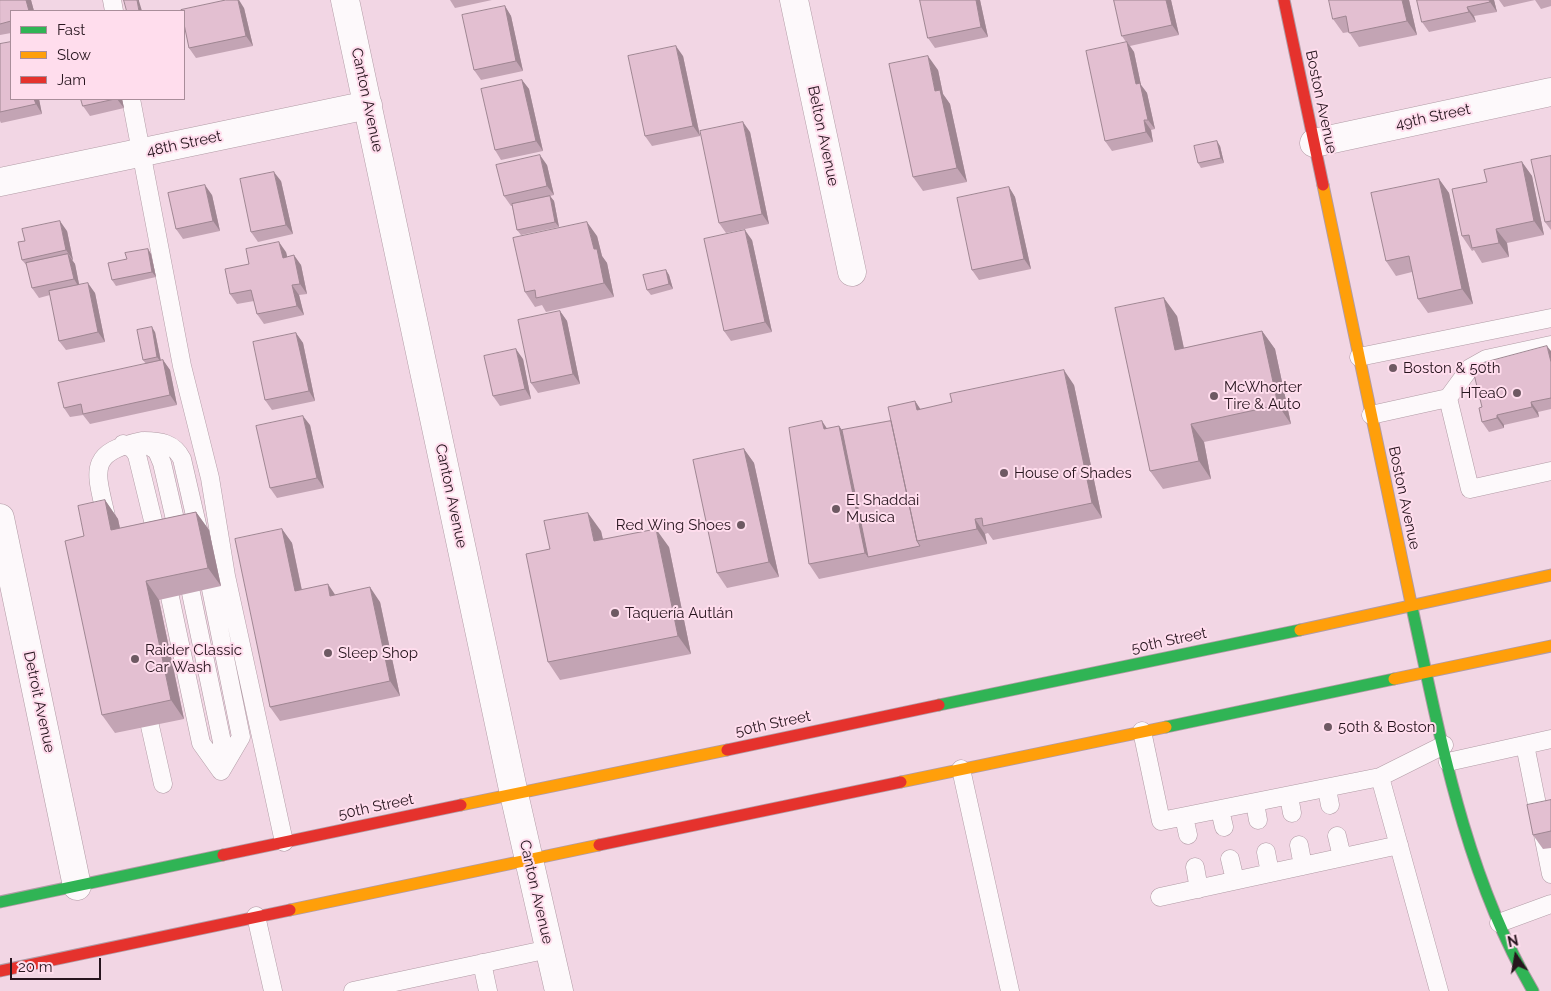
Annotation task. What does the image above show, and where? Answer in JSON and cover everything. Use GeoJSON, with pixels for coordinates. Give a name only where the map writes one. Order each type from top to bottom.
{"type":"FeatureCollection","features":[{"type":"Feature","properties":{"kind":"main road","name":"Boston Avenue"},"geometry":{"type":"LineString","coordinates":[[1284,0],[1412,606],[1461,820],[1499,923],[1516,962],[1533,991]]}},
{"type":"Feature","properties":{"kind":"main road","name":"50th Street"},"geometry":{"type":"LineString","coordinates":[[0,902],[1412,606],[1551,575]]}},
{"type":"Feature","properties":{"kind":"main road"},"geometry":{"type":"LineString","coordinates":[[0,970],[1551,646]]}},
{"type":"Feature","properties":{"kind":"street","name":"Canton Avenue"},"geometry":{"type":"LineString","coordinates":[[345,0],[514,794],[559,991]]}},
{"type":"Feature","properties":{"kind":"street","name":"Belton Avenue"},"geometry":{"type":"LineString","coordinates":[[794,0],[852,272]]}},
{"type":"Feature","properties":{"kind":"street","name":"49th Street"},"geometry":{"type":"LineString","coordinates":[[1314,143],[1551,92]]}},
{"type":"Feature","properties":{"kind":"street","name":"48th Street"},"geometry":{"type":"LineString","coordinates":[[0,182],[368,106]]}},
{"type":"Feature","properties":{"kind":"street","name":"Detroit Avenue"},"geometry":{"type":"LineString","coordinates":[[0,518],[77,886]]}},
{"type":"Feature","properties":{"kind":"lane"},"geometry":{"type":"LineString","coordinates":[[131,100],[182,366],[210,478],[226,576],[284,842]]}},
{"type":"Feature","properties":{"kind":"lane"},"geometry":{"type":"LineString","coordinates":[[1360,357],[1551,318]]}},
{"type":"Feature","properties":{"kind":"lane"},"geometry":{"type":"LineString","coordinates":[[1371,416],[1448,398],[1470,368],[1486,359],[1551,345]]}},
{"type":"Feature","properties":{"kind":"lane"},"geometry":{"type":"LineString","coordinates":[[1448,398],[1470,489],[1551,471]]}},
{"type":"Feature","properties":{"kind":"lane"},"geometry":{"type":"LineString","coordinates":[[142,441],[156,451],[162,463],[179,537]]}},
{"type":"Feature","properties":{"kind":"lane"},"geometry":{"type":"LineString","coordinates":[[107,521],[98,478],[100,461],[109,450],[124,444],[160,441],[179,451],[199,533]]}},
{"type":"Feature","properties":{"kind":"lane"},"geometry":{"type":"LineString","coordinates":[[124,444],[133,449],[137,455],[158,541]]}},
{"type":"Feature","properties":{"kind":"lane"},"geometry":{"type":"LineString","coordinates":[[210,589],[241,737],[222,771]]}},
{"type":"Feature","properties":{"kind":"lane"},"geometry":{"type":"LineString","coordinates":[[191,593],[222,742],[222,771]]}},
{"type":"Feature","properties":{"kind":"lane"},"geometry":{"type":"LineString","coordinates":[[170,597],[201,743],[222,771]]}},
{"type":"Feature","properties":{"kind":"lane"},"geometry":{"type":"LineString","coordinates":[[150,726],[163,784]]}},
{"type":"Feature","properties":{"kind":"lane"},"geometry":{"type":"LineString","coordinates":[[1142,731],[1161,821],[1255,803],[1290,805],[1329,797],[1446,754],[1525,745],[1551,739]]}},
{"type":"Feature","properties":{"kind":"lane"},"geometry":{"type":"LineString","coordinates":[[1525,745],[1551,874]]}},
{"type":"Feature","properties":{"kind":"lane"},"geometry":{"type":"LineString","coordinates":[[961,769],[1010,991]]}},
{"type":"Feature","properties":{"kind":"lane"},"geometry":{"type":"LineString","coordinates":[[1380,777],[1439,991]]}},
{"type":"Feature","properties":{"kind":"lane"},"geometry":{"type":"LineString","coordinates":[[1255,803],[1258,820]]}},
{"type":"Feature","properties":{"kind":"lane"},"geometry":{"type":"LineString","coordinates":[[1220,810],[1224,827]]}},
{"type":"Feature","properties":{"kind":"lane"},"geometry":{"type":"LineString","coordinates":[[1184,817],[1188,835]]}},
{"type":"Feature","properties":{"kind":"lane"},"geometry":{"type":"LineString","coordinates":[[1337,836],[1342,857]]}},
{"type":"Feature","properties":{"kind":"lane"},"geometry":{"type":"LineString","coordinates":[[1299,845],[1303,866]]}},
{"type":"Feature","properties":{"kind":"lane"},"geometry":{"type":"LineString","coordinates":[[1160,897],[1398,845]]}},
{"type":"Feature","properties":{"kind":"lane"},"geometry":{"type":"LineString","coordinates":[[1266,852],[1270,873]]}},
{"type":"Feature","properties":{"kind":"lane"},"geometry":{"type":"LineString","coordinates":[[1230,859],[1235,880]]}},
{"type":"Feature","properties":{"kind":"lane"},"geometry":{"type":"LineString","coordinates":[[1195,867],[1199,888]]}},
{"type":"Feature","properties":{"kind":"lane"},"geometry":{"type":"LineString","coordinates":[[1499,923],[1551,904]]}},
{"type":"Feature","properties":{"kind":"lane"},"geometry":{"type":"LineString","coordinates":[[256,916],[272,991]]}},
{"type":"Feature","properties":{"kind":"lane"},"geometry":{"type":"LineString","coordinates":[[353,991],[549,948]]}},
{"type":"Feature","properties":{"kind":"lane"},"geometry":{"type":"LineString","coordinates":[[482,963],[488,991]]}},
{"type":"Feature","properties":{"kind":"building"},"geometry":{"type":"Polygon","coordinates":[[[0,0],[26,0],[29,10],[10,10],[10,21],[0,24],[0,0]]]}},
{"type":"Feature","properties":{"kind":"building"},"geometry":{"type":"Polygon","coordinates":[[[124,0],[137,0],[139,10],[127,10],[124,0]]]}},
{"type":"Feature","properties":{"kind":"building"},"geometry":{"type":"Polygon","coordinates":[[[226,0],[238,0],[246,36],[189,48],[185,29],[185,10],[181,10],[226,0]]]}},
{"type":"Feature","properties":{"kind":"building"},"geometry":{"type":"Polygon","coordinates":[[[920,0],[976,0],[981,27],[928,38],[920,0]]]}},
{"type":"Feature","properties":{"kind":"building"},"geometry":{"type":"Polygon","coordinates":[[[1114,0],[1166,0],[1172,25],[1122,36],[1114,0]]]}},
{"type":"Feature","properties":{"kind":"building"},"geometry":{"type":"Polygon","coordinates":[[[1329,0],[1402,0],[1407,21],[1349,33],[1346,16],[1333,19],[1329,0]]]}},
{"type":"Feature","properties":{"kind":"building"},"geometry":{"type":"Polygon","coordinates":[[[1417,0],[1489,0],[1490,2],[1467,7],[1469,12],[1422,22],[1417,0]]]}},
{"type":"Feature","properties":{"kind":"building"},"geometry":{"type":"Polygon","coordinates":[[[505,6],[516,61],[474,70],[462,15],[505,6]]]}},
{"type":"Feature","properties":{"kind":"building"},"geometry":{"type":"Polygon","coordinates":[[[10,42],[10,100],[34,100],[36,104],[0,112],[0,44],[10,42]]]}},
{"type":"Feature","properties":{"kind":"building"},"geometry":{"type":"Polygon","coordinates":[[[1127,42],[1136,84],[1140,83],[1148,120],[1144,120],[1146,132],[1105,141],[1086,51],[1127,42]]]}},
{"type":"Feature","properties":{"kind":"building"},"geometry":{"type":"Polygon","coordinates":[[[676,46],[693,126],[645,136],[628,56],[676,46]]]}},
{"type":"Feature","properties":{"kind":"building"},"geometry":{"type":"Polygon","coordinates":[[[928,56],[935,91],[940,90],[957,168],[913,177],[889,64],[928,56]]]}},
{"type":"Feature","properties":{"kind":"building"},"geometry":{"type":"Polygon","coordinates":[[[522,80],[536,141],[495,150],[481,89],[522,80]]]}},
{"type":"Feature","properties":{"kind":"building"},"geometry":{"type":"Polygon","coordinates":[[[81,100],[110,100],[83,106],[81,100]]]}},
{"type":"Feature","properties":{"kind":"building"},"geometry":{"type":"Polygon","coordinates":[[[743,122],[762,214],[719,223],[700,131],[743,122]]]}},
{"type":"Feature","properties":{"kind":"building"},"geometry":{"type":"Polygon","coordinates":[[[1217,141],[1221,158],[1198,163],[1194,146],[1217,141]]]}},
{"type":"Feature","properties":{"kind":"building"},"geometry":{"type":"Polygon","coordinates":[[[540,155],[547,186],[504,196],[496,165],[540,155]]]}},
{"type":"Feature","properties":{"kind":"building"},"geometry":{"type":"Polygon","coordinates":[[[1551,156],[1551,221],[1545,222],[1531,160],[1551,156]]]}},
{"type":"Feature","properties":{"kind":"building"},"geometry":{"type":"Polygon","coordinates":[[[1522,162],[1534,221],[1496,229],[1499,243],[1472,248],[1469,235],[1462,236],[1452,189],[1487,182],[1484,170],[1522,162]]]}},
{"type":"Feature","properties":{"kind":"building"},"geometry":{"type":"Polygon","coordinates":[[[274,172],[286,225],[251,232],[240,179],[274,172]]]}},
{"type":"Feature","properties":{"kind":"building"},"geometry":{"type":"Polygon","coordinates":[[[1439,179],[1462,289],[1418,299],[1409,256],[1386,261],[1371,193],[1439,179]]]}},
{"type":"Feature","properties":{"kind":"building"},"geometry":{"type":"Polygon","coordinates":[[[205,185],[213,221],[176,229],[168,193],[205,185]]]}},
{"type":"Feature","properties":{"kind":"building"},"geometry":{"type":"Polygon","coordinates":[[[1009,187],[1024,259],[972,270],[957,198],[1009,187]]]}},
{"type":"Feature","properties":{"kind":"building"},"geometry":{"type":"Polygon","coordinates":[[[550,196],[555,222],[517,230],[512,204],[550,196]]]}},
{"type":"Feature","properties":{"kind":"building"},"geometry":{"type":"Polygon","coordinates":[[[60,221],[66,250],[22,260],[18,242],[25,241],[22,229],[60,221]]]}},
{"type":"Feature","properties":{"kind":"building"},"geometry":{"type":"Polygon","coordinates":[[[587,222],[594,249],[597,249],[604,283],[536,298],[535,290],[525,292],[513,238],[587,222]]]}},
{"type":"Feature","properties":{"kind":"building"},"geometry":{"type":"Polygon","coordinates":[[[745,230],[765,322],[724,331],[704,239],[745,230]]]}},
{"type":"Feature","properties":{"kind":"building"},"geometry":{"type":"Polygon","coordinates":[[[279,242],[283,258],[294,255],[300,284],[292,285],[297,306],[257,314],[251,290],[230,294],[225,269],[249,264],[246,249],[279,242]]]}},
{"type":"Feature","properties":{"kind":"building"},"geometry":{"type":"Polygon","coordinates":[[[148,249],[152,272],[112,280],[108,263],[127,259],[125,253],[148,249]]]}},
{"type":"Feature","properties":{"kind":"building"},"geometry":{"type":"Polygon","coordinates":[[[68,254],[74,279],[32,288],[26,263],[68,254]]]}},
{"type":"Feature","properties":{"kind":"building"},"geometry":{"type":"Polygon","coordinates":[[[666,270],[669,284],[647,290],[643,275],[666,270]]]}},
{"type":"Feature","properties":{"kind":"building"},"geometry":{"type":"Polygon","coordinates":[[[88,283],[98,332],[59,341],[49,291],[88,283]]]}},
{"type":"Feature","properties":{"kind":"building","name":"McWhorter Tire & Auto"},"geometry":{"type":"Polygon","coordinates":[[[1164,298],[1175,350],[1262,331],[1278,405],[1191,424],[1199,461],[1150,471],[1115,308],[1164,298]]]}},
{"type":"Feature","properties":{"kind":"building"},"geometry":{"type":"Polygon","coordinates":[[[560,311],[573,374],[531,383],[518,320],[560,311]]]}},
{"type":"Feature","properties":{"kind":"building"},"geometry":{"type":"Polygon","coordinates":[[[152,327],[157,357],[143,360],[137,330],[152,327]]]}},
{"type":"Feature","properties":{"kind":"building"},"geometry":{"type":"Polygon","coordinates":[[[296,333],[309,391],[265,400],[253,342],[296,333]]]}},
{"type":"Feature","properties":{"kind":"building","name":"HTeaO"},"geometry":{"type":"Polygon","coordinates":[[[1547,346],[1551,362],[1551,398],[1531,402],[1532,407],[1497,415],[1497,418],[1482,422],[1479,408],[1482,407],[1472,366],[1547,346]]]}},
{"type":"Feature","properties":{"kind":"building"},"geometry":{"type":"Polygon","coordinates":[[[516,349],[525,389],[493,396],[484,356],[516,349]]]}},
{"type":"Feature","properties":{"kind":"building"},"geometry":{"type":"Polygon","coordinates":[[[163,360],[170,395],[83,414],[81,404],[64,408],[58,383],[163,360]]]}},
{"type":"Feature","properties":{"kind":"building"},"geometry":{"type":"Polygon","coordinates":[[[1064,370],[1092,503],[983,526],[982,518],[975,519],[977,529],[917,541],[888,407],[915,401],[917,410],[952,402],[950,394],[1064,370]]]}},
{"type":"Feature","properties":{"kind":"building"},"geometry":{"type":"Polygon","coordinates":[[[303,416],[317,478],[270,488],[256,426],[303,416]]]}},
{"type":"Feature","properties":{"kind":"building","name":"El Shaddai Musica"},"geometry":{"type":"Polygon","coordinates":[[[822,421],[824,429],[839,426],[865,553],[809,564],[789,428],[822,421]]]}},
{"type":"Feature","properties":{"kind":"building"},"geometry":{"type":"Polygon","coordinates":[[[891,421],[917,541],[920,546],[868,557],[842,430],[891,421]]]}},
{"type":"Feature","properties":{"kind":"building","name":"Red Wing Shoes"},"geometry":{"type":"Polygon","coordinates":[[[744,449],[769,562],[717,573],[693,460],[744,449]]]}},
{"type":"Feature","properties":{"kind":"building","name":"Raider Classic Car Wash"},"geometry":{"type":"Polygon","coordinates":[[[105,500],[111,530],[196,512],[208,568],[146,581],[171,700],[102,715],[65,541],[84,536],[78,506],[105,500]]]}},
{"type":"Feature","properties":{"kind":"building","name":"Taquería Autlán"},"geometry":{"type":"Polygon","coordinates":[[[588,513],[594,541],[656,529],[678,636],[548,662],[526,554],[550,549],[544,521],[588,513]]]}},
{"type":"Feature","properties":{"kind":"building","name":"Sleep Shop"},"geometry":{"type":"Polygon","coordinates":[[[282,529],[295,591],[328,584],[330,596],[370,587],[390,681],[270,707],[235,539],[282,529]]]}},
{"type":"Feature","properties":{"kind":"building"},"geometry":{"type":"Polygon","coordinates":[[[1551,800],[1551,831],[1533,835],[1527,805],[1551,800]]]}},
{"type":"Feature","properties":{"kind":"traffic: fast"},"geometry":{"type":"LineString","coordinates":[[1411,603],[1444,753],[1472,851],[1489,899],[1509,946],[1533,991]]}},
{"type":"Feature","properties":{"kind":"traffic: fast"},"geometry":{"type":"LineString","coordinates":[[939,705],[1300,630]]}},
{"type":"Feature","properties":{"kind":"traffic: fast"},"geometry":{"type":"LineString","coordinates":[[1166,727],[1394,679]]}},
{"type":"Feature","properties":{"kind":"traffic: fast"},"geometry":{"type":"LineString","coordinates":[[0,902],[223,855]]}},
{"type":"Feature","properties":{"kind":"traffic: slow"},"geometry":{"type":"LineString","coordinates":[[1323,185],[1411,603]]}},
{"type":"Feature","properties":{"kind":"traffic: slow"},"geometry":{"type":"LineString","coordinates":[[1300,630],[1551,575]]}},
{"type":"Feature","properties":{"kind":"traffic: slow"},"geometry":{"type":"LineString","coordinates":[[1394,679],[1551,646]]}},
{"type":"Feature","properties":{"kind":"traffic: slow"},"geometry":{"type":"LineString","coordinates":[[901,782],[1166,727]]}},
{"type":"Feature","properties":{"kind":"traffic: slow"},"geometry":{"type":"LineString","coordinates":[[461,805],[727,750]]}},
{"type":"Feature","properties":{"kind":"traffic: slow"},"geometry":{"type":"LineString","coordinates":[[290,910],[599,845]]}},
{"type":"Feature","properties":{"kind":"traffic: jam"},"geometry":{"type":"LineString","coordinates":[[1284,0],[1323,185]]}},
{"type":"Feature","properties":{"kind":"traffic: jam"},"geometry":{"type":"LineString","coordinates":[[727,750],[939,705]]}},
{"type":"Feature","properties":{"kind":"traffic: jam"},"geometry":{"type":"LineString","coordinates":[[599,845],[901,782]]}},
{"type":"Feature","properties":{"kind":"traffic: jam"},"geometry":{"type":"LineString","coordinates":[[223,855],[461,805]]}},
{"type":"Feature","properties":{"kind":"traffic: jam"},"geometry":{"type":"LineString","coordinates":[[0,971],[290,910]]}},
{"type":"Feature","properties":{"kind":"place","name":"Boston & 50th"},"geometry":{"type":"Point","coordinates":[1393,368]}},
{"type":"Feature","properties":{"kind":"place","name":"HTeaO"},"geometry":{"type":"Point","coordinates":[1517,393]}},
{"type":"Feature","properties":{"kind":"place","name":"McWhorter Tire & Auto"},"geometry":{"type":"Point","coordinates":[1214,396]}},
{"type":"Feature","properties":{"kind":"place","name":"House of Shades"},"geometry":{"type":"Point","coordinates":[1004,473]}},
{"type":"Feature","properties":{"kind":"place","name":"El Shaddai Musica"},"geometry":{"type":"Point","coordinates":[836,509]}},
{"type":"Feature","properties":{"kind":"place","name":"Red Wing Shoes"},"geometry":{"type":"Point","coordinates":[741,525]}},
{"type":"Feature","properties":{"kind":"place","name":"Taquería Autlán"},"geometry":{"type":"Point","coordinates":[615,613]}},
{"type":"Feature","properties":{"kind":"place","name":"Sleep Shop"},"geometry":{"type":"Point","coordinates":[328,653]}},
{"type":"Feature","properties":{"kind":"place","name":"Raider Classic Car Wash"},"geometry":{"type":"Point","coordinates":[135,659]}},
{"type":"Feature","properties":{"kind":"place","name":"50th & Boston"},"geometry":{"type":"Point","coordinates":[1328,727]}}]}
